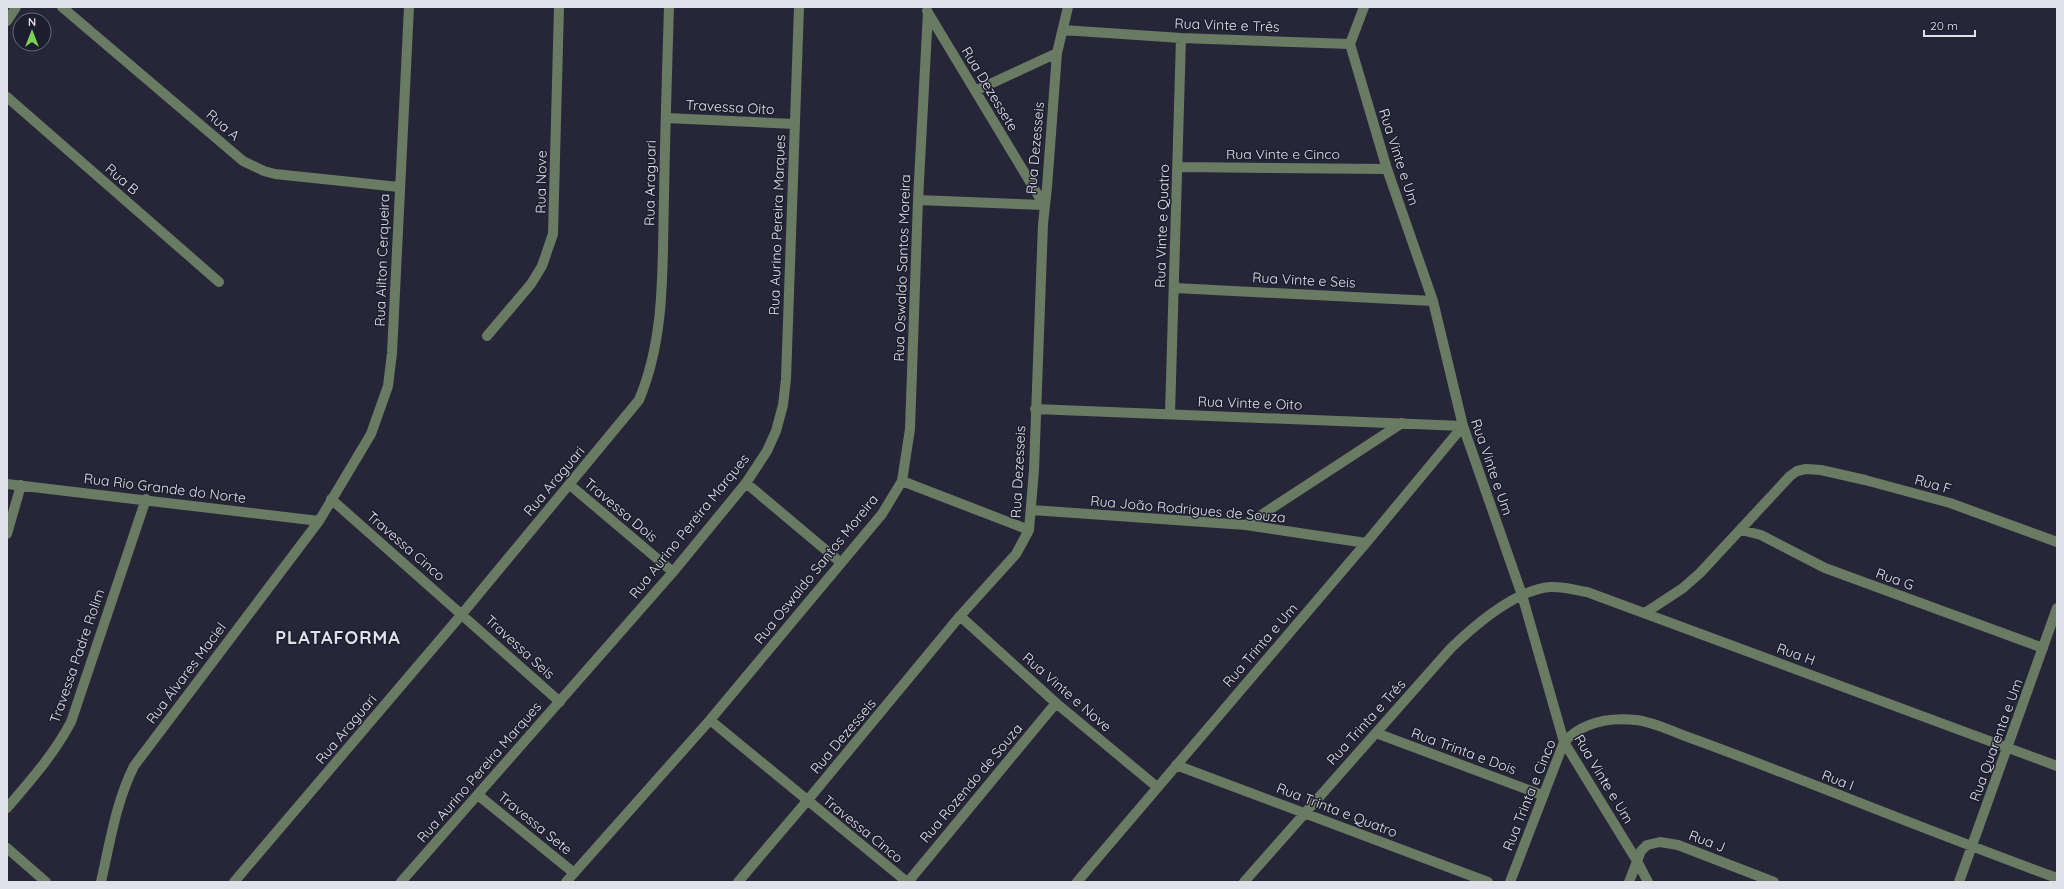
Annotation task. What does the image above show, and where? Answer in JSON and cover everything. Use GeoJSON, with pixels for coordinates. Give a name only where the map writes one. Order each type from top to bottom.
{"type":"FeatureCollection","features":[{"type":"Feature","properties":{"kind":"street"},"geometry":{"type":"LineString","coordinates":[[7,21],[16,7]]}},
{"type":"Feature","properties":{"kind":"street","name":"Rua A"},"geometry":{"type":"LineString","coordinates":[[62,7],[243,161],[254,167],[275,174],[399,187]]}},
{"type":"Feature","properties":{"kind":"street","name":"Rua Ailton Cerqueira"},"geometry":{"type":"LineString","coordinates":[[331,499],[371,434],[388,386],[392,353],[409,7]]}},
{"type":"Feature","properties":{"kind":"street","name":"Rua Nove"},"geometry":{"type":"LineString","coordinates":[[487,336],[531,284],[542,266],[553,234],[558,7]]}},
{"type":"Feature","properties":{"kind":"street","name":"Rua Araguari"},"geometry":{"type":"LineString","coordinates":[[234,882],[462,614],[639,400],[648,379],[653,358],[662,287],[669,7]]}},
{"type":"Feature","properties":{"kind":"street","name":"Rua Aurino Pereira Marques"},"geometry":{"type":"LineString","coordinates":[[401,882],[673,572],[746,483],[767,451],[776,431],[783,405],[788,337],[799,7]]}},
{"type":"Feature","properties":{"kind":"street","name":"Rua Dezesseis"},"geometry":{"type":"LineString","coordinates":[[738,882],[960,616],[1016,554],[1029,530],[1032,510],[1044,205],[1047,187],[1057,53],[1068,7]]}},
{"type":"Feature","properties":{"kind":"street"},"geometry":{"type":"LineString","coordinates":[[1350,44],[1364,7]]}},
{"type":"Feature","properties":{"kind":"street","name":"Rua Dezessete"},"geometry":{"type":"LineString","coordinates":[[926,10],[1044,205]]}},
{"type":"Feature","properties":{"kind":"street","name":"Rua Oswaldo Santos Moreira"},"geometry":{"type":"LineString","coordinates":[[566,882],[710,720],[840,562],[882,514],[902,481],[910,429],[926,10]]}},
{"type":"Feature","properties":{"kind":"street","name":"Rua Vinte e Três"},"geometry":{"type":"LineString","coordinates":[[1063,30],[1181,38],[1350,44]]}},
{"type":"Feature","properties":{"kind":"street","name":"Rua Vinte e Quatro"},"geometry":{"type":"LineString","coordinates":[[1170,414],[1175,288],[1181,38]]}},
{"type":"Feature","properties":{"kind":"street","name":"Rua Vinte e Um"},"geometry":{"type":"LineString","coordinates":[[1350,44],[1387,169],[1433,300],[1463,426],[1522,595],[1564,742],[1637,861],[1648,882]]}},
{"type":"Feature","properties":{"kind":"street"},"geometry":{"type":"LineString","coordinates":[[975,92],[1057,53]]}},
{"type":"Feature","properties":{"kind":"street","name":"Rua B"},"geometry":{"type":"LineString","coordinates":[[7,97],[219,282]]}},
{"type":"Feature","properties":{"kind":"street","name":"Travessa Oito"},"geometry":{"type":"LineString","coordinates":[[666,118],[794,124]]}},
{"type":"Feature","properties":{"kind":"street","name":"Rua Vinte e Cinco"},"geometry":{"type":"LineString","coordinates":[[1178,167],[1387,169]]}},
{"type":"Feature","properties":{"kind":"street"},"geometry":{"type":"LineString","coordinates":[[918,200],[1044,205]]}},
{"type":"Feature","properties":{"kind":"street","name":"Rua Vinte e Seis"},"geometry":{"type":"LineString","coordinates":[[1175,288],[1433,300]]}},
{"type":"Feature","properties":{"kind":"street","name":"Rua Vinte e Oito"},"geometry":{"type":"LineString","coordinates":[[1036,409],[1463,426]]}},
{"type":"Feature","properties":{"kind":"street"},"geometry":{"type":"LineString","coordinates":[[1246,525],[1402,423]]}},
{"type":"Feature","properties":{"kind":"street","name":"Rua Trinta e Um"},"geometry":{"type":"LineString","coordinates":[[1077,882],[1157,786],[1366,543],[1463,426]]}},
{"type":"Feature","properties":{"kind":"street","name":"Rua F"},"geometry":{"type":"LineString","coordinates":[[1741,530],[1790,476],[1797,470],[1806,468],[1821,470],[1950,503],[2057,542]]}},
{"type":"Feature","properties":{"kind":"street"},"geometry":{"type":"LineString","coordinates":[[902,481],[1029,530]]}},
{"type":"Feature","properties":{"kind":"street"},"geometry":{"type":"LineString","coordinates":[[746,483],[840,562]]}},
{"type":"Feature","properties":{"kind":"street","name":"Rua Rio Grande do Norte"},"geometry":{"type":"LineString","coordinates":[[7,484],[146,499],[318,521]]}},
{"type":"Feature","properties":{"kind":"street"},"geometry":{"type":"LineString","coordinates":[[7,534],[21,485]]}},
{"type":"Feature","properties":{"kind":"street","name":"Travessa Dois"},"geometry":{"type":"LineString","coordinates":[[570,485],[673,572]]}},
{"type":"Feature","properties":{"kind":"street","name":"Travessa Padre Rolim"},"geometry":{"type":"LineString","coordinates":[[7,808],[44,765],[60,743],[71,722],[146,499]]}},
{"type":"Feature","properties":{"kind":"street","name":"Rua Álvares Maciel"},"geometry":{"type":"LineString","coordinates":[[101,882],[117,806],[124,785],[141,754],[318,521],[331,499]]}},
{"type":"Feature","properties":{"kind":"street","name":"Travessa Cinco"},"geometry":{"type":"LineString","coordinates":[[331,499],[462,614]]}},
{"type":"Feature","properties":{"kind":"street","name":"Rua João Rodrigues de Souza"},"geometry":{"type":"LineString","coordinates":[[1032,510],[1246,525],[1366,543]]}},
{"type":"Feature","properties":{"kind":"street"},"geometry":{"type":"LineString","coordinates":[[1646,614],[1689,583],[1741,530]]}},
{"type":"Feature","properties":{"kind":"street","name":"Rua G"},"geometry":{"type":"LineString","coordinates":[[1741,530],[1761,535],[1825,568],[2043,648]]}},
{"type":"Feature","properties":{"kind":"street","name":"Rua H"},"geometry":{"type":"LineString","coordinates":[[1522,595],[1550,587],[1569,588],[1587,592],[2057,766]]}},
{"type":"Feature","properties":{"kind":"street","name":"Rua Trinta e Três"},"geometry":{"type":"LineString","coordinates":[[1244,882],[1304,812],[1451,648],[1469,630],[1484,618],[1522,595]]}},
{"type":"Feature","properties":{"kind":"street","name":"Rua Quarenta e Um"},"geometry":{"type":"LineString","coordinates":[[1959,882],[2057,608]]}},
{"type":"Feature","properties":{"kind":"street","name":"Travessa Seis"},"geometry":{"type":"LineString","coordinates":[[462,614],[560,702]]}},
{"type":"Feature","properties":{"kind":"street","name":"Rua Vinte e Nove"},"geometry":{"type":"LineString","coordinates":[[960,616],[1056,703],[1157,786]]}},
{"type":"Feature","properties":{"kind":"street","name":"Rua Rozendo de Souza"},"geometry":{"type":"LineString","coordinates":[[907,882],[1056,703]]}},
{"type":"Feature","properties":{"kind":"street","name":"Travessa Cinco"},"geometry":{"type":"LineString","coordinates":[[710,720],[907,882]]}},
{"type":"Feature","properties":{"kind":"street","name":"Rua Trinta e Cinco"},"geometry":{"type":"LineString","coordinates":[[1510,882],[1542,795],[1564,742],[1573,732],[1589,724],[1607,720]]}},
{"type":"Feature","properties":{"kind":"street","name":"Rua I"},"geometry":{"type":"LineString","coordinates":[[1607,720],[1637,720],[1656,726],[1739,756],[1972,847],[2057,878]]}},
{"type":"Feature","properties":{"kind":"street","name":"Rua Trinta e Dois"},"geometry":{"type":"LineString","coordinates":[[1376,733],[1542,795]]}},
{"type":"Feature","properties":{"kind":"street","name":"Rua Trinta e Quatro"},"geometry":{"type":"LineString","coordinates":[[1176,765],[1488,882]]}},
{"type":"Feature","properties":{"kind":"street","name":"Travessa Sete"},"geometry":{"type":"LineString","coordinates":[[478,795],[574,873]]}},
{"type":"Feature","properties":{"kind":"street","name":"Rua J"},"geometry":{"type":"LineString","coordinates":[[1637,861],[1641,851],[1647,845],[1653,842],[1669,842],[1774,882]]}},
{"type":"Feature","properties":{"kind":"street"},"geometry":{"type":"LineString","coordinates":[[7,848],[46,882]]}},
{"type":"Feature","properties":{"kind":"street"},"geometry":{"type":"LineString","coordinates":[[1629,882],[1637,861]]}},
{"type":"Feature","properties":{"kind":"district","name":"PLATAFORMA"},"geometry":{"type":"Point","coordinates":[338,638]}}]}
